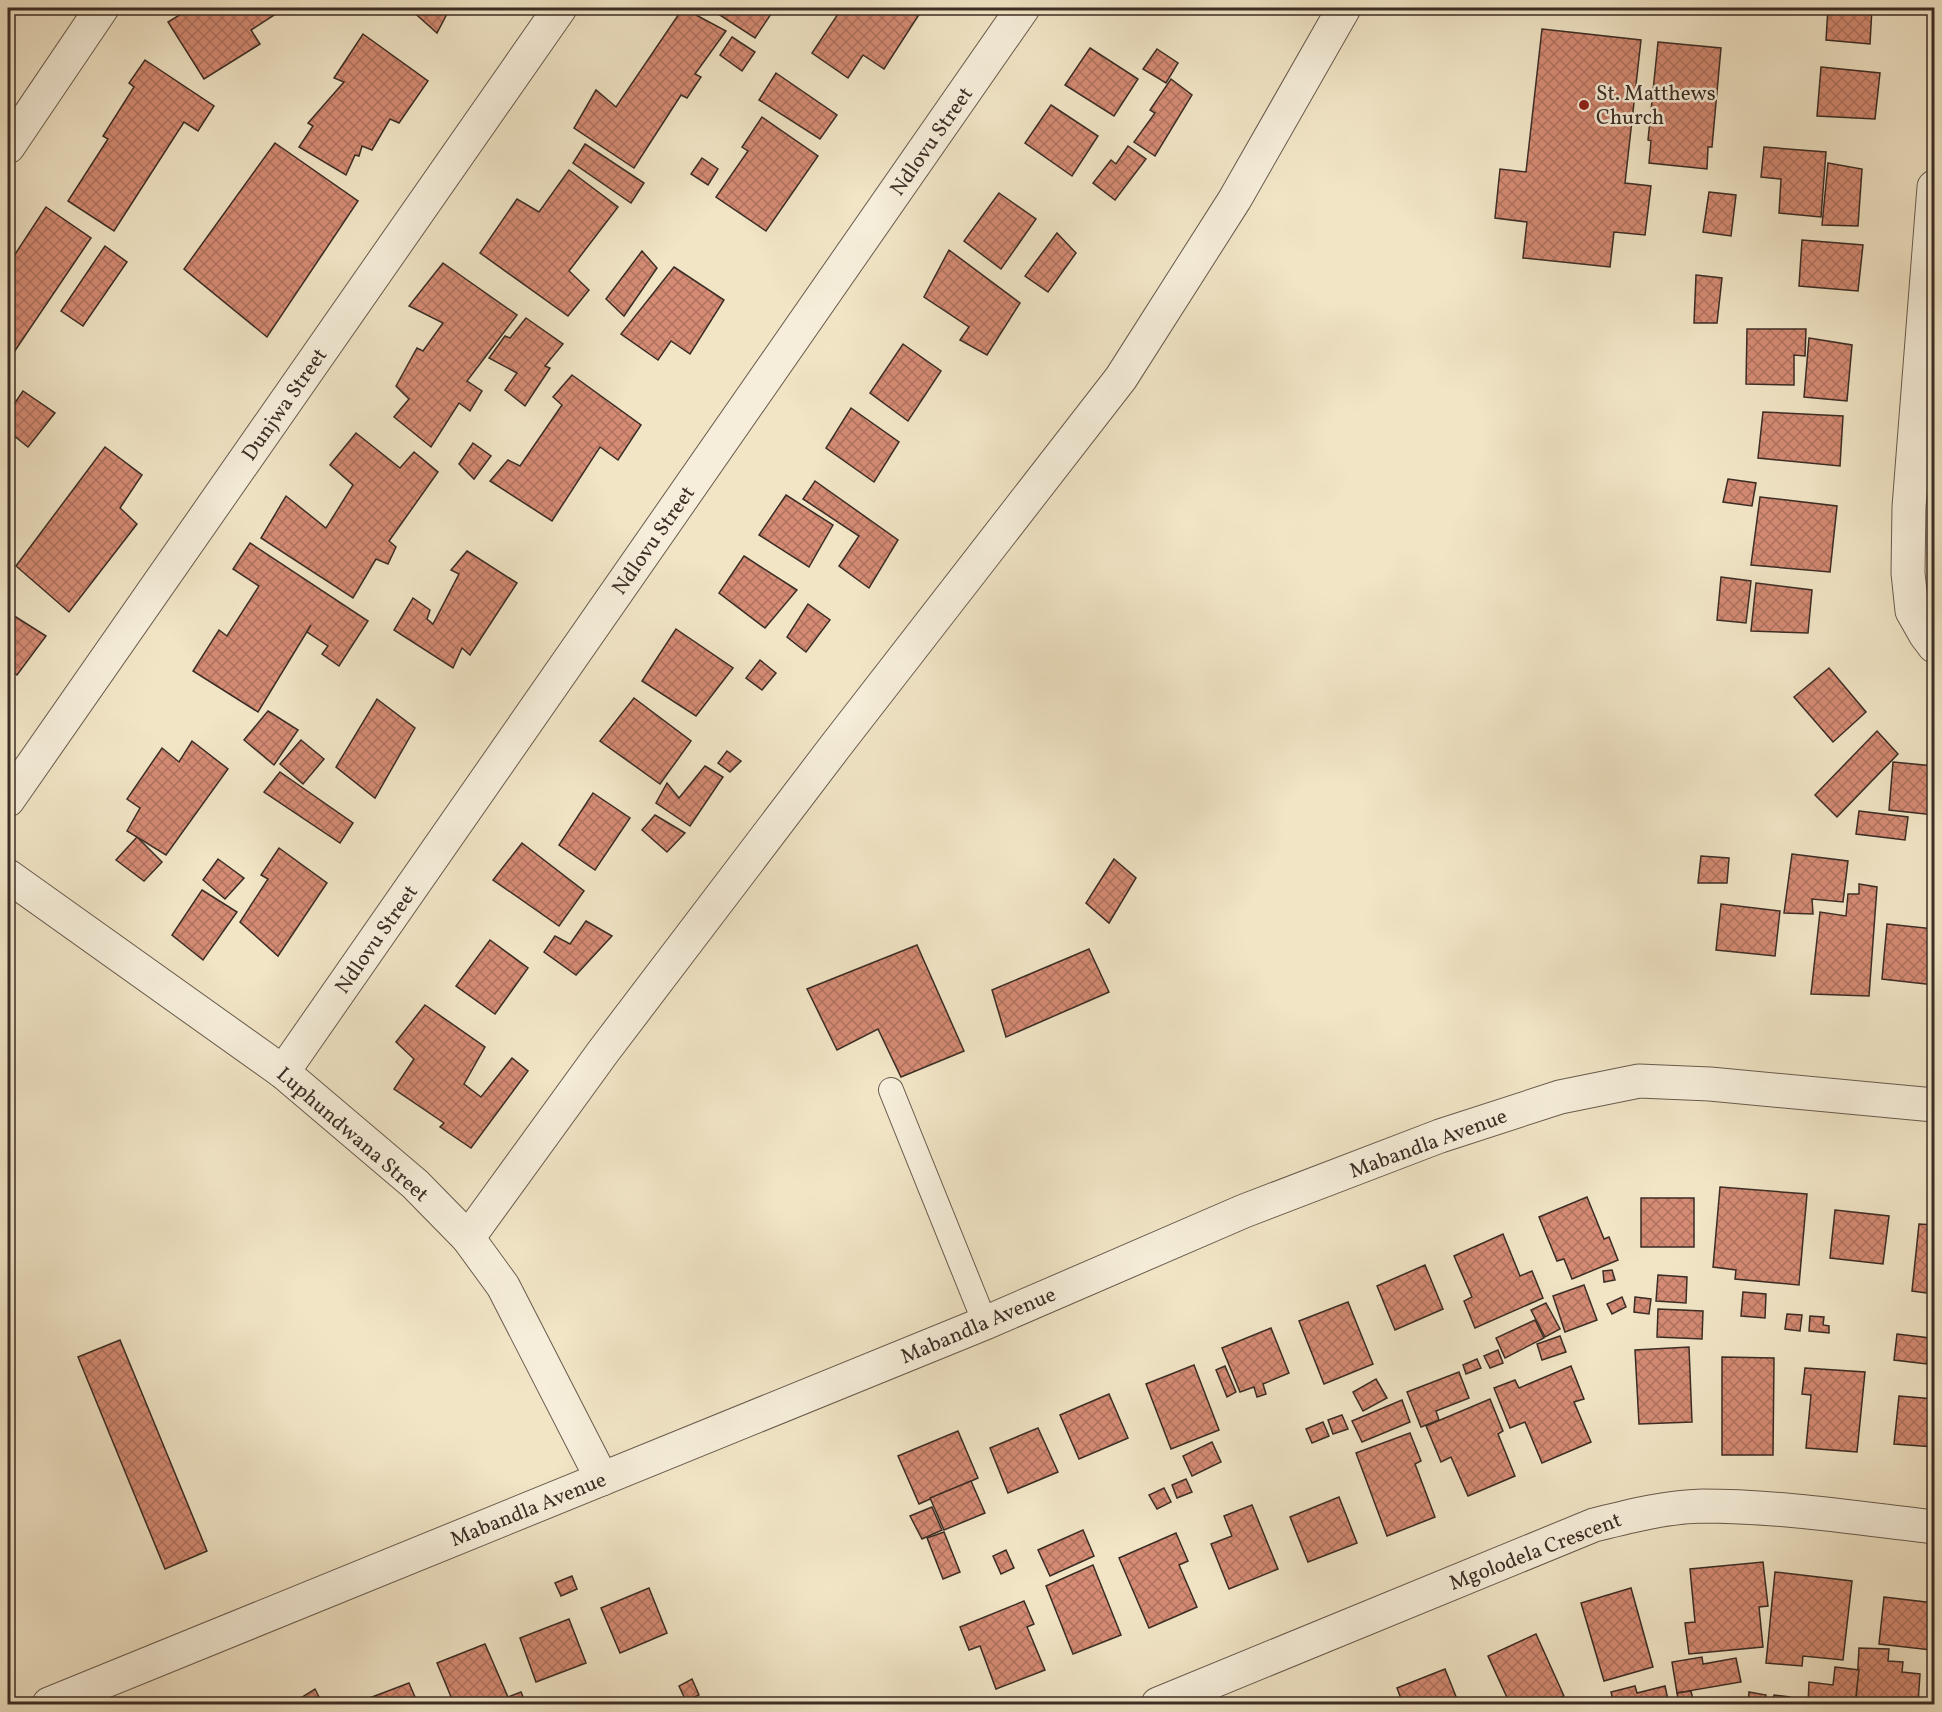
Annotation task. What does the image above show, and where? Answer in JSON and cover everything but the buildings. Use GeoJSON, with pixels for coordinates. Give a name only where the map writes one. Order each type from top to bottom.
{"type":"FeatureCollection","features":[{"type":"Feature","properties":{"kind":"street"},"geometry":{"type":"LineString","coordinates":[[8,147],[102,8]]}},
{"type":"Feature","properties":{"kind":"street","name":"Dunjwa Street"},"geometry":{"type":"LineString","coordinates":[[8,800],[560,8]]}},
{"type":"Feature","properties":{"kind":"street","name":"Ndlovu Street"},"geometry":{"type":"LineString","coordinates":[[283,1072],[1023,8]]}},
{"type":"Feature","properties":{"kind":"street"},"geometry":{"type":"LineString","coordinates":[[468,1239],[603,1052],[834,748],[1121,378],[1235,199],[1344,8]]}},
{"type":"Feature","properties":{"kind":"street"},"geometry":{"type":"LineString","coordinates":[[1935,187],[1909,507],[1908,573],[1912,611],[1935,646]]}},
{"type":"Feature","properties":{"kind":"street","name":"Luphundwana Street"},"geometry":{"type":"LineString","coordinates":[[8,876],[283,1072],[415,1184],[468,1239],[503,1286],[602,1479]]}},
{"type":"Feature","properties":{"kind":"street","name":"Mabandla Avenue"},"geometry":{"type":"LineString","coordinates":[[49,1704],[985,1323],[1244,1210],[1440,1136],[1560,1097],[1639,1081],[1710,1084],[1935,1105]]}},
{"type":"Feature","properties":{"kind":"street","name":"Mgolodela Crescent"},"geometry":{"type":"LineString","coordinates":[[1158,1704],[1583,1529],[1650,1511],[1701,1506],[1778,1509],[1935,1527]]}},
{"type":"Feature","properties":{"kind":"lane"},"geometry":{"type":"LineString","coordinates":[[891,1090],[985,1323]]}},
{"type":"Feature","properties":{"kind":"place","name":"St. Matthews Church"},"geometry":{"type":"Point","coordinates":[1584,105]}}]}
